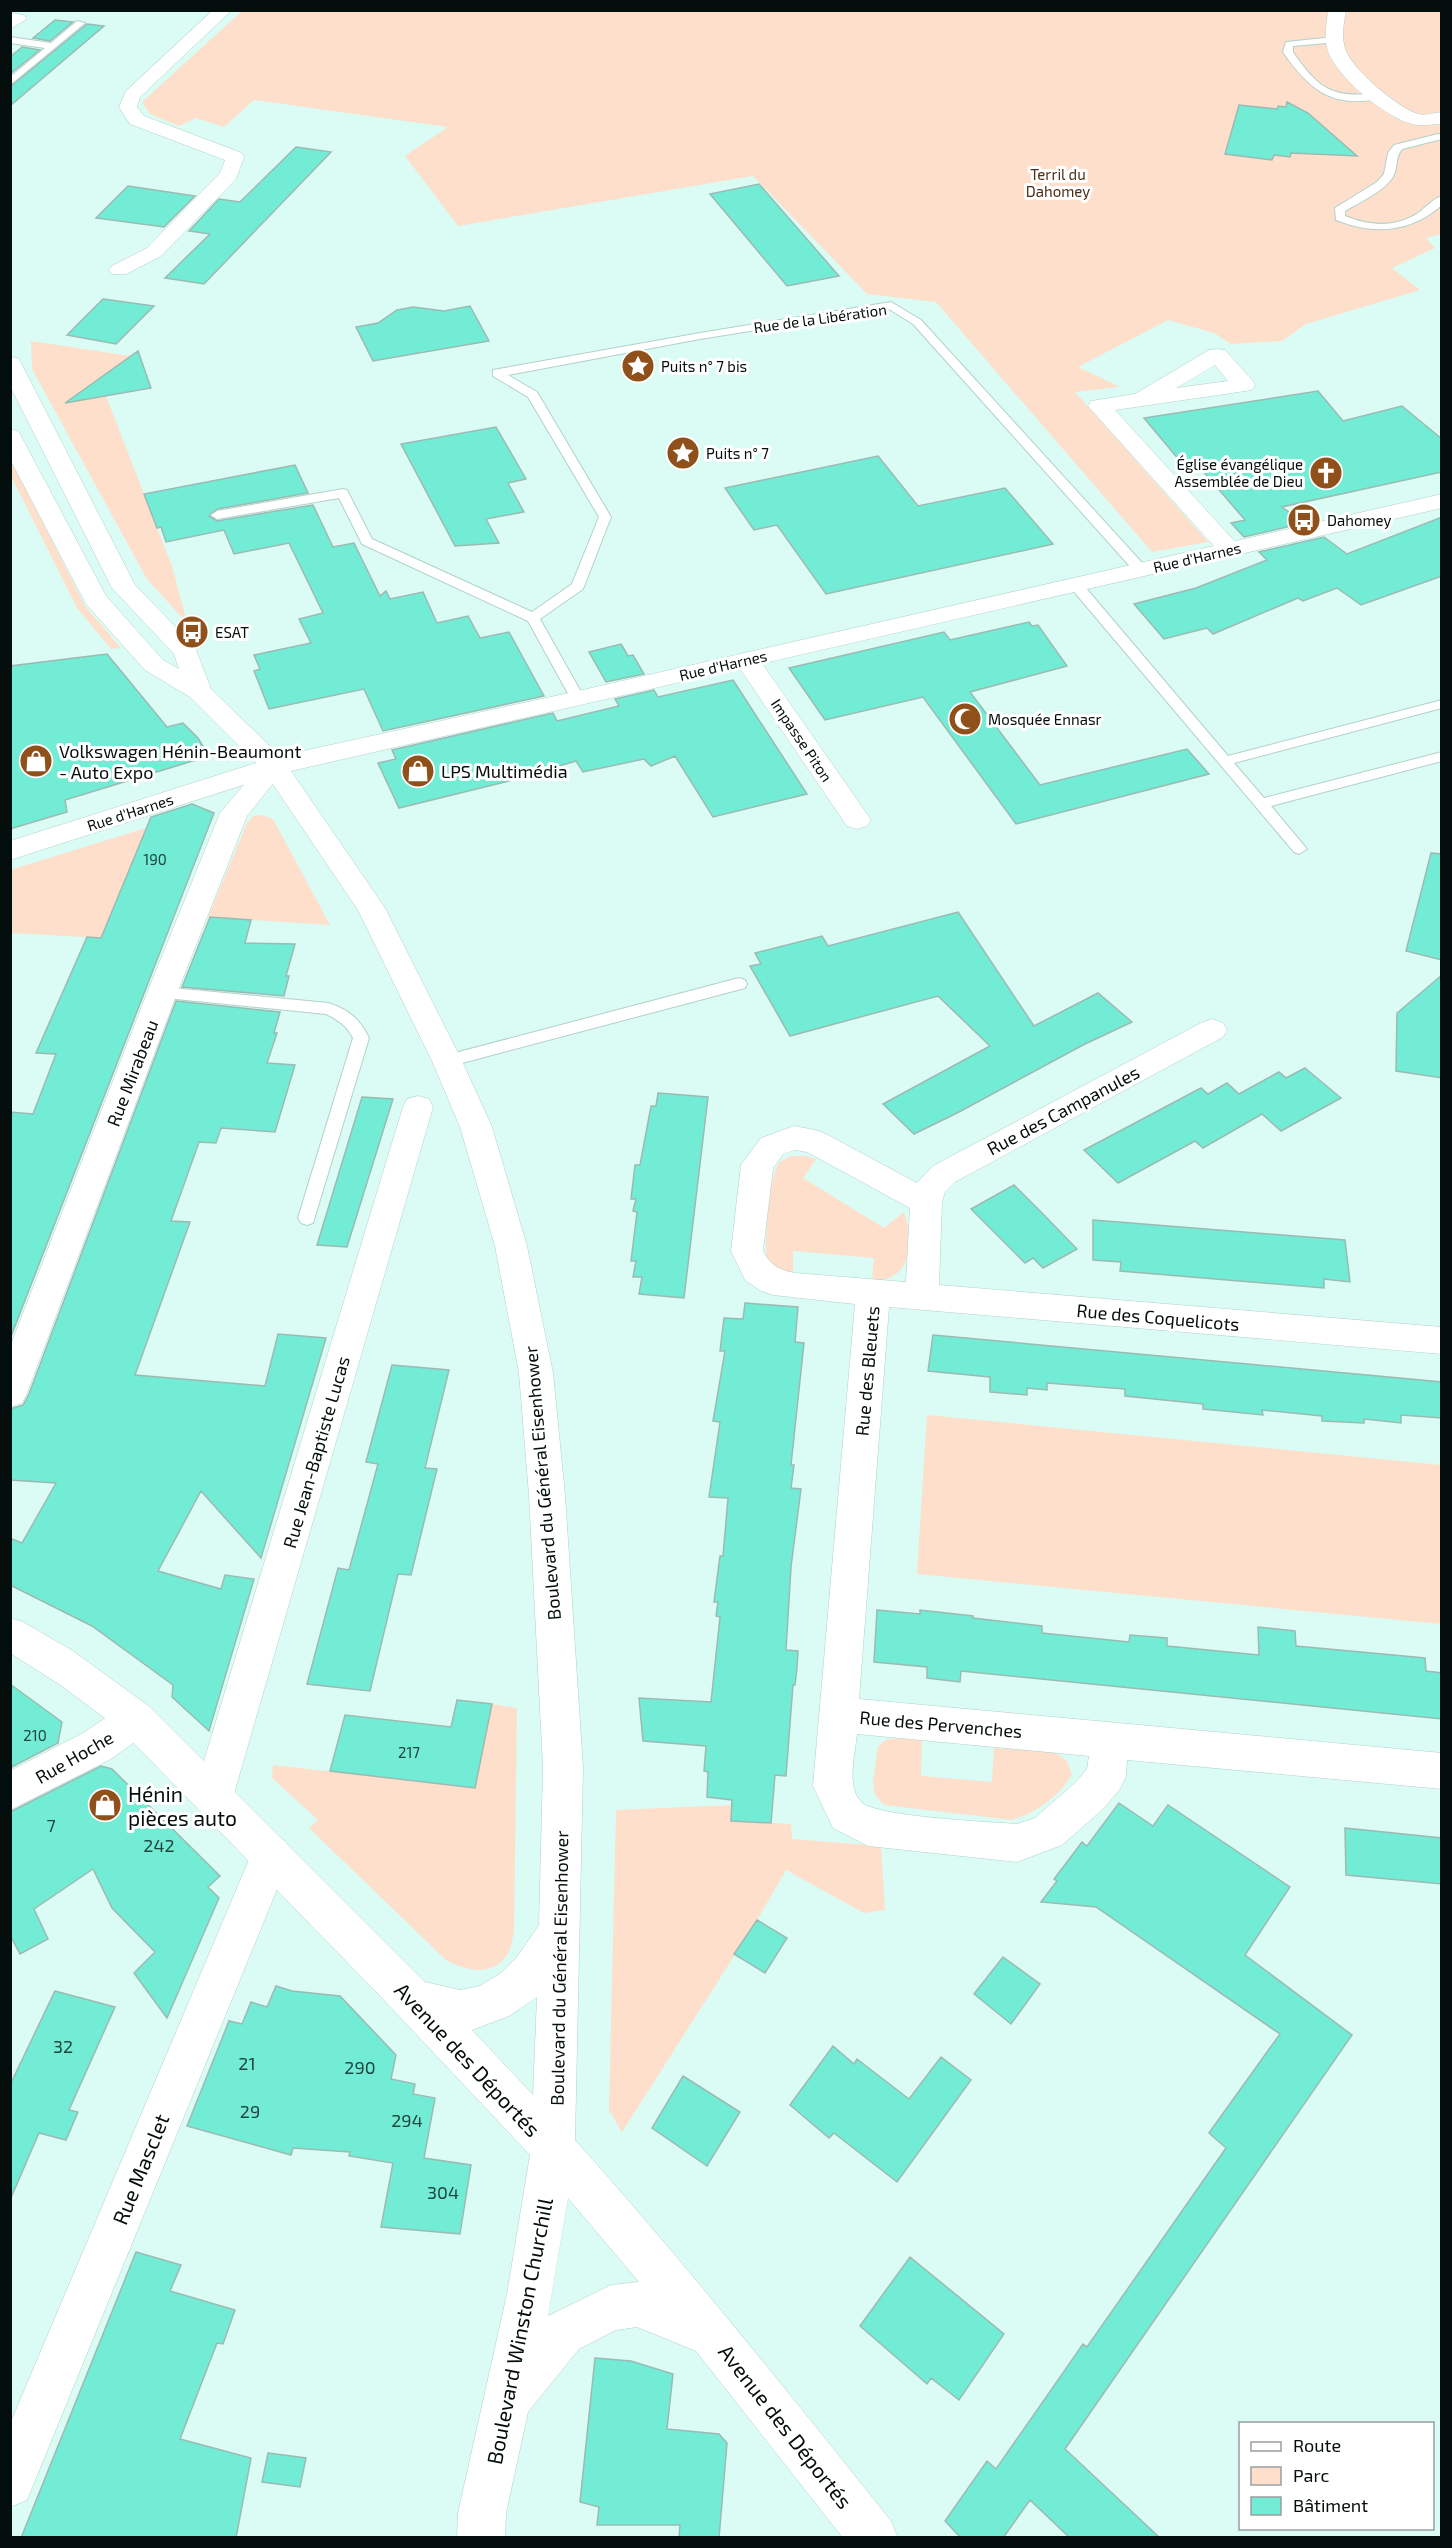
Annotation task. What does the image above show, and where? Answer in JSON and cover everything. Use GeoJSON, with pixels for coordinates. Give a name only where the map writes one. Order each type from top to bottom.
{"type":"FeatureCollection","features":[{"type":"Feature","properties":{"kind":"street"},"geometry":{"type":"LineString","coordinates":[[119,270],[154,252],[229,175],[234,165],[235,157],[137,120],[128,107],[132,95],[224,10]]}},
{"type":"Feature","properties":{"kind":"street"},"geometry":{"type":"LineString","coordinates":[[1337,10],[1334,40],[1341,63],[1354,77],[1378,96],[1415,119],[1442,118]]}},
{"type":"Feature","properties":{"kind":"street"},"geometry":{"type":"LineString","coordinates":[[10,18],[18,18],[10,24]]}},
{"type":"Feature","properties":{"kind":"street"},"geometry":{"type":"LineString","coordinates":[[10,363],[124,588],[186,652],[199,692]]}},
{"type":"Feature","properties":{"kind":"street"},"geometry":{"type":"LineString","coordinates":[[1141,400],[1099,406],[1229,549]]}},
{"type":"Feature","properties":{"kind":"street"},"geometry":{"type":"LineString","coordinates":[[10,436],[95,599],[154,665],[199,692]]}},
{"type":"Feature","properties":{"kind":"street","name":"Rue d'Harnes"},"geometry":{"type":"LineString","coordinates":[[10,851],[274,766],[578,699],[1442,501]]}},
{"type":"Feature","properties":{"kind":"street","name":"Impasse Piton"},"geometry":{"type":"LineString","coordinates":[[747,660],[856,820]]}},
{"type":"Feature","properties":{"kind":"street","name":"Boulevard du Général Eisenhower"},"geometry":{"type":"LineString","coordinates":[[199,692],[274,766],[371,908],[447,1061],[476,1127],[511,1246],[536,1373],[550,1543],[563,1768],[553,2149]]}},
{"type":"Feature","properties":{"kind":"street","name":"Rue Mirabeau"},"geometry":{"type":"LineString","coordinates":[[10,1393],[162,993],[234,813],[274,766]]}},
{"type":"Feature","properties":{"kind":"street","name":"Rue des Campanules"},"geometry":{"type":"LineString","coordinates":[[926,1202],[931,1186],[944,1174],[1212,1030]]}},
{"type":"Feature","properties":{"kind":"street","name":"Rue Jean-Baptiste Lucas"},"geometry":{"type":"LineString","coordinates":[[213,1797],[418,1107]]}},
{"type":"Feature","properties":{"kind":"street","name":"Rue des Bleuets"},"geometry":{"type":"LineString","coordinates":[[839,1715],[873,1294],[772,1282],[757,1271],[747,1251],[757,1165],[772,1146],[794,1138],[815,1142],[926,1202]]}},
{"type":"Feature","properties":{"kind":"street"},"geometry":{"type":"LineString","coordinates":[[922,1298],[926,1202]]}},
{"type":"Feature","properties":{"kind":"street","name":"Rue des Coquelicots"},"geometry":{"type":"LineString","coordinates":[[873,1294],[1442,1341]]}},
{"type":"Feature","properties":{"kind":"street","name":"Avenue des Déportés"},"geometry":{"type":"LineString","coordinates":[[10,1634],[91,1682],[136,1719],[411,1998],[553,2149],[632,2238],[714,2336],[874,2538]]}},
{"type":"Feature","properties":{"kind":"street","name":"Rue des Pervenches"},"geometry":{"type":"LineString","coordinates":[[1110,1740],[1106,1776],[1089,1797],[1048,1832],[1017,1843],[868,1827],[847,1815],[833,1786],[839,1715],[1110,1740],[1442,1771]]}},
{"type":"Feature","properties":{"kind":"street","name":"Rue Hoche"},"geometry":{"type":"LineString","coordinates":[[10,1792],[97,1746],[136,1719]]}},
{"type":"Feature","properties":{"kind":"street","name":"Rue Masclet"},"geometry":{"type":"LineString","coordinates":[[10,2483],[272,1855]]}},
{"type":"Feature","properties":{"kind":"street"},"geometry":{"type":"LineString","coordinates":[[411,1998],[450,2011],[470,2010],[489,2002],[513,1989],[532,1972],[560,1929]]}},
{"type":"Feature","properties":{"kind":"street","name":"Boulevard Winston Churchill"},"geometry":{"type":"LineString","coordinates":[[476,2529],[508,2398],[530,2294],[553,2149]]}},
{"type":"Feature","properties":{"kind":"street"},"geometry":{"type":"LineString","coordinates":[[508,2398],[563,2333],[610,2308],[637,2304],[714,2336]]}},
{"type":"Feature","properties":{"kind":"lane"},"geometry":{"type":"LineString","coordinates":[[11,81],[80,24]]}},
{"type":"Feature","properties":{"kind":"lane"},"geometry":{"type":"LineString","coordinates":[[10,40],[53,46]]}},
{"type":"Feature","properties":{"kind":"lane"},"geometry":{"type":"LineString","coordinates":[[1334,40],[1290,44],[1288,52],[1302,74],[1328,93],[1349,99],[1378,96]]}},
{"type":"Feature","properties":{"kind":"lane"},"geometry":{"type":"LineString","coordinates":[[1415,119],[1440,140]]}},
{"type":"Feature","properties":{"kind":"lane"},"geometry":{"type":"LineString","coordinates":[[1440,140],[1398,147],[1393,153],[1393,164],[1389,175],[1381,184],[1339,210],[1340,218],[1357,226],[1396,227],[1433,208],[1442,199]]}},
{"type":"Feature","properties":{"kind":"lane","name":"Rue de la Libération"},"geometry":{"type":"LineString","coordinates":[[533,618],[578,586],[605,518],[533,395],[497,373],[700,336],[891,305],[917,322],[1140,569]]}},
{"type":"Feature","properties":{"kind":"lane"},"geometry":{"type":"LineString","coordinates":[[218,515],[343,493],[367,541],[533,618],[578,699]]}},
{"type":"Feature","properties":{"kind":"lane"},"geometry":{"type":"LineString","coordinates":[[1075,584],[1299,849]]}},
{"type":"Feature","properties":{"kind":"lane"},"geometry":{"type":"LineString","coordinates":[[1225,761],[1442,704]]}},
{"type":"Feature","properties":{"kind":"lane"},"geometry":{"type":"LineString","coordinates":[[1261,804],[1442,756]]}},
{"type":"Feature","properties":{"kind":"lane"},"geometry":{"type":"LineString","coordinates":[[447,1061],[739,984]]}},
{"type":"Feature","properties":{"kind":"lane"},"geometry":{"type":"LineString","coordinates":[[162,993],[328,1009],[347,1016],[358,1029],[361,1038],[307,1218]]}},
{"type":"Feature","properties":{"kind":"green space","name":"Terril du Dahomey"},"geometry":{"type":"Polygon","coordinates":[[[242,11],[1441,11],[1441,234],[1426,238],[1435,248],[1392,268],[1420,290],[1306,324],[1282,341],[1231,344],[1214,333],[1168,320],[1078,367],[1120,387],[1075,392],[1208,542],[1152,552],[936,302],[867,294],[753,176],[458,226],[405,156],[448,127],[254,100],[224,127],[196,118],[179,126],[150,114],[142,102],[242,11]]]}},
{"type":"Feature","properties":{"kind":"green space"},"geometry":{"type":"Polygon","coordinates":[[[31,341],[137,357],[101,383],[173,569],[187,623],[147,579],[32,369],[31,341]]]}},
{"type":"Feature","properties":{"kind":"green space"},"geometry":{"type":"Polygon","coordinates":[[[11,460],[85,606],[121,648],[111,649],[77,608],[11,476],[11,460]]]}},
{"type":"Feature","properties":{"kind":"green space"},"geometry":{"type":"Polygon","coordinates":[[[263,815],[273,819],[330,925],[208,917],[247,823],[253,816],[263,815]]]}},
{"type":"Feature","properties":{"kind":"green space"},"geometry":{"type":"Polygon","coordinates":[[[146,828],[101,938],[11,933],[10,870],[146,828]]]}},
{"type":"Feature","properties":{"kind":"green space"},"geometry":{"type":"Polygon","coordinates":[[[791,1156],[807,1156],[816,1159],[803,1178],[884,1228],[904,1212],[909,1247],[903,1267],[885,1279],[872,1281],[874,1258],[793,1251],[793,1273],[778,1270],[767,1263],[767,1227],[772,1182],[779,1163],[791,1156]]]}},
{"type":"Feature","properties":{"kind":"green space"},"geometry":{"type":"Polygon","coordinates":[[[927,1415],[1441,1465],[1441,1624],[917,1574],[927,1415]]]}},
{"type":"Feature","properties":{"kind":"green space"},"geometry":{"type":"Polygon","coordinates":[[[492,1704],[517,1708],[514,1932],[508,1953],[501,1962],[494,1967],[478,1970],[462,1967],[446,1960],[309,1828],[318,1820],[272,1778],[273,1765],[475,1788],[492,1704]]]}},
{"type":"Feature","properties":{"kind":"green space"},"geometry":{"type":"Polygon","coordinates":[[[922,1739],[921,1776],[992,1782],[994,1748],[1054,1752],[1067,1761],[1072,1774],[1062,1789],[1046,1803],[1012,1820],[884,1805],[875,1795],[873,1782],[878,1747],[885,1740],[922,1739]]]}},
{"type":"Feature","properties":{"kind":"green space"},"geometry":{"type":"Polygon","coordinates":[[[732,1805],[731,1821],[791,1824],[792,1839],[881,1846],[885,1910],[864,1913],[786,1870],[757,1920],[622,2132],[609,2110],[616,1810],[732,1805]]]}},
{"type":"Feature","properties":{"kind":"building"},"geometry":{"type":"Polygon","coordinates":[[[55,20],[73,22],[50,41],[33,38],[55,20]]]}},
{"type":"Feature","properties":{"kind":"building"},"geometry":{"type":"Polygon","coordinates":[[[87,24],[104,26],[10,106],[10,87],[87,24]]]}},
{"type":"Feature","properties":{"kind":"building"},"geometry":{"type":"Polygon","coordinates":[[[22,47],[40,50],[10,74],[10,57],[22,47]]]}},
{"type":"Feature","properties":{"kind":"building"},"geometry":{"type":"Polygon","coordinates":[[[1287,102],[1308,113],[1357,156],[1291,153],[1290,157],[1274,155],[1272,160],[1225,154],[1239,105],[1277,109],[1278,106],[1286,107],[1287,102]]]}},
{"type":"Feature","properties":{"kind":"building"},"geometry":{"type":"Polygon","coordinates":[[[296,147],[331,152],[204,284],[165,278],[210,234],[189,231],[219,199],[240,202],[296,147]]]}},
{"type":"Feature","properties":{"kind":"building"},"geometry":{"type":"Polygon","coordinates":[[[759,184],[839,276],[787,286],[710,194],[759,184]]]}},
{"type":"Feature","properties":{"kind":"building"},"geometry":{"type":"Polygon","coordinates":[[[128,186],[195,196],[164,227],[96,218],[128,186]]]}},
{"type":"Feature","properties":{"kind":"building"},"geometry":{"type":"Polygon","coordinates":[[[103,299],[154,306],[116,344],[67,335],[103,299]]]}},
{"type":"Feature","properties":{"kind":"building"},"geometry":{"type":"Polygon","coordinates":[[[470,306],[489,341],[373,361],[356,327],[378,323],[397,310],[413,307],[444,311],[470,306]]]}},
{"type":"Feature","properties":{"kind":"building"},"geometry":{"type":"Polygon","coordinates":[[[138,351],[151,388],[65,403],[138,351]]]}},
{"type":"Feature","properties":{"kind":"building"},"geometry":{"type":"Polygon","coordinates":[[[1318,391],[1343,421],[1402,406],[1442,439],[1442,472],[1282,507],[1304,523],[1244,537],[1231,523],[1245,520],[1202,470],[1190,473],[1144,418],[1318,391]]]}},
{"type":"Feature","properties":{"kind":"building"},"geometry":{"type":"Polygon","coordinates":[[[496,427],[526,479],[508,483],[524,512],[486,519],[499,543],[455,546],[401,444],[496,427]]]}},
{"type":"Feature","properties":{"kind":"building"},"geometry":{"type":"Polygon","coordinates":[[[878,456],[918,506],[1005,488],[1053,544],[826,594],[777,525],[754,530],[725,488],[878,456]]]}},
{"type":"Feature","properties":{"kind":"building"},"geometry":{"type":"Polygon","coordinates":[[[295,465],[308,493],[217,509],[209,516],[217,521],[313,505],[333,547],[354,543],[380,596],[386,591],[390,599],[423,592],[437,623],[468,616],[480,638],[509,632],[544,696],[383,731],[364,689],[269,709],[254,671],[260,669],[254,655],[311,643],[299,619],[323,613],[289,543],[234,554],[224,530],[166,542],[161,527],[157,528],[144,494],[295,465]]]}},
{"type":"Feature","properties":{"kind":"building"},"geometry":{"type":"Polygon","coordinates":[[[1442,517],[1442,576],[1361,605],[1337,588],[1303,601],[1298,598],[1213,634],[1207,628],[1164,639],[1134,604],[1196,588],[1267,560],[1259,552],[1324,537],[1347,554],[1442,517]]]}},
{"type":"Feature","properties":{"kind":"building"},"geometry":{"type":"Polygon","coordinates":[[[1029,622],[1032,626],[1038,625],[1067,666],[970,692],[1040,785],[1187,749],[1209,774],[1016,824],[923,697],[825,720],[789,668],[944,632],[950,640],[1029,622]]]}},
{"type":"Feature","properties":{"kind":"building"},"geometry":{"type":"Polygon","coordinates":[[[621,644],[628,656],[633,655],[644,674],[606,682],[589,652],[621,644]]]}},
{"type":"Feature","properties":{"kind":"building"},"geometry":{"type":"Polygon","coordinates":[[[107,654],[167,727],[183,723],[198,738],[209,756],[65,800],[67,812],[10,829],[10,666],[107,654]]]}},
{"type":"Feature","properties":{"kind":"building"},"geometry":{"type":"Polygon","coordinates":[[[733,680],[807,794],[713,817],[675,756],[651,766],[644,759],[583,772],[576,761],[505,782],[399,808],[378,763],[396,759],[392,750],[553,713],[557,721],[619,706],[615,699],[654,690],[658,697],[733,680]]]}},
{"type":"Feature","properties":{"kind":"building"},"geometry":{"type":"Polygon","coordinates":[[[192,804],[214,813],[10,1339],[10,1112],[33,1114],[56,1054],[36,1053],[87,937],[101,938],[151,817],[192,804]]]}},
{"type":"Feature","properties":{"kind":"building"},"geometry":{"type":"Polygon","coordinates":[[[1431,853],[1442,854],[1442,960],[1406,951],[1431,853]]]}},
{"type":"Feature","properties":{"kind":"building"},"geometry":{"type":"Polygon","coordinates":[[[958,912],[1034,1026],[1098,993],[1132,1022],[1083,1045],[914,1134],[883,1104],[990,1046],[938,996],[790,1036],[750,966],[761,964],[755,953],[822,936],[828,946],[958,912]]]}},
{"type":"Feature","properties":{"kind":"building"},"geometry":{"type":"Polygon","coordinates":[[[210,917],[251,920],[245,943],[295,944],[286,976],[289,976],[284,996],[182,987],[210,917]]]}},
{"type":"Feature","properties":{"kind":"building"},"geometry":{"type":"Polygon","coordinates":[[[1442,975],[1442,1078],[1396,1071],[1397,1013],[1442,975]]]}},
{"type":"Feature","properties":{"kind":"building"},"geometry":{"type":"Polygon","coordinates":[[[176,1001],[280,1012],[274,1033],[277,1033],[267,1063],[295,1065],[275,1132],[221,1128],[216,1143],[199,1142],[171,1221],[190,1222],[135,1375],[265,1386],[278,1334],[326,1338],[261,1558],[201,1491],[158,1571],[221,1589],[225,1575],[254,1579],[209,1731],[172,1697],[173,1685],[92,1626],[10,1585],[10,1538],[22,1543],[56,1483],[10,1480],[10,1409],[23,1405],[29,1394],[176,1001]]]}},
{"type":"Feature","properties":{"kind":"building"},"geometry":{"type":"Polygon","coordinates":[[[1305,1068],[1341,1098],[1281,1131],[1262,1114],[1203,1148],[1195,1141],[1118,1183],[1084,1150],[1201,1088],[1208,1094],[1227,1083],[1239,1094],[1279,1072],[1286,1078],[1305,1068]]]}},
{"type":"Feature","properties":{"kind":"building"},"geometry":{"type":"Polygon","coordinates":[[[658,1093],[708,1097],[684,1298],[639,1294],[642,1277],[633,1277],[636,1261],[631,1261],[637,1212],[633,1211],[636,1199],[631,1199],[635,1165],[640,1165],[651,1106],[656,1106],[658,1093]]]}},
{"type":"Feature","properties":{"kind":"building"},"geometry":{"type":"Polygon","coordinates":[[[362,1097],[393,1099],[347,1247],[317,1245],[362,1097]]]}},
{"type":"Feature","properties":{"kind":"building"},"geometry":{"type":"Polygon","coordinates":[[[1014,1185],[1077,1249],[1043,1268],[1033,1258],[1025,1263],[971,1209],[1014,1185]]]}},
{"type":"Feature","properties":{"kind":"building"},"geometry":{"type":"Polygon","coordinates":[[[1093,1220],[1345,1240],[1350,1282],[1324,1279],[1324,1288],[1120,1271],[1121,1262],[1093,1260],[1093,1220]]]}},
{"type":"Feature","properties":{"kind":"building"},"geometry":{"type":"Polygon","coordinates":[[[745,1303],[798,1307],[795,1342],[804,1343],[791,1465],[794,1465],[791,1488],[801,1489],[791,1567],[786,1650],[798,1651],[797,1668],[795,1685],[793,1685],[786,1776],[775,1775],[771,1823],[731,1821],[732,1800],[707,1797],[708,1772],[704,1771],[706,1746],[643,1741],[639,1698],[711,1702],[720,1617],[716,1616],[718,1602],[714,1602],[720,1556],[723,1556],[728,1498],[709,1497],[720,1422],[713,1421],[725,1351],[720,1351],[724,1318],[743,1319],[745,1303]]]}},
{"type":"Feature","properties":{"kind":"building"},"geometry":{"type":"Polygon","coordinates":[[[933,1335],[1442,1382],[1442,1418],[1401,1415],[1401,1423],[1364,1419],[1364,1423],[1322,1421],[1322,1416],[1262,1410],[1263,1415],[1203,1409],[1203,1404],[1125,1396],[1125,1389],[1047,1383],[1047,1390],[1027,1388],[1027,1395],[990,1392],[990,1377],[928,1371],[933,1335]]]}},
{"type":"Feature","properties":{"kind":"building"},"geometry":{"type":"Polygon","coordinates":[[[392,1365],[449,1370],[425,1468],[437,1469],[411,1575],[398,1574],[370,1691],[307,1684],[338,1568],[349,1570],[378,1464],[366,1462],[392,1365]]]}},
{"type":"Feature","properties":{"kind":"building"},"geometry":{"type":"Polygon","coordinates":[[[877,1610],[920,1614],[920,1610],[973,1616],[973,1618],[1042,1626],[1042,1633],[1129,1642],[1130,1635],[1167,1638],[1167,1646],[1259,1655],[1258,1627],[1295,1631],[1296,1646],[1425,1658],[1426,1671],[1442,1673],[1442,1719],[961,1671],[960,1682],[927,1678],[927,1667],[874,1662],[877,1610]]]}},
{"type":"Feature","properties":{"kind":"building"},"geometry":{"type":"Polygon","coordinates":[[[10,1684],[62,1722],[58,1743],[10,1768],[10,1684]]]}},
{"type":"Feature","properties":{"kind":"building"},"geometry":{"type":"Polygon","coordinates":[[[457,1700],[492,1704],[475,1788],[330,1771],[345,1715],[451,1727],[457,1700]]]}},
{"type":"Feature","properties":{"kind":"building"},"geometry":{"type":"Polygon","coordinates":[[[101,1766],[112,1769],[220,1876],[208,1887],[219,1898],[167,2018],[134,1973],[155,1952],[112,1908],[93,1869],[34,1909],[48,1939],[20,1954],[10,1935],[10,1812],[101,1766]]]}},
{"type":"Feature","properties":{"kind":"building"},"geometry":{"type":"Polygon","coordinates":[[[1119,1803],[1153,1826],[1168,1805],[1290,1887],[1245,1955],[1352,2035],[1065,2449],[1160,2538],[1070,2538],[1030,2500],[1003,2538],[961,2538],[945,2521],[987,2461],[996,2469],[1083,2344],[1087,2347],[1226,2148],[1209,2133],[1280,2034],[1096,1907],[1041,1902],[1057,1881],[1054,1879],[1082,1842],[1087,1846],[1119,1803]]]}},
{"type":"Feature","properties":{"kind":"building"},"geometry":{"type":"Polygon","coordinates":[[[1345,1828],[1442,1838],[1442,1884],[1346,1875],[1345,1828]]]}},
{"type":"Feature","properties":{"kind":"building"},"geometry":{"type":"Polygon","coordinates":[[[757,1920],[787,1938],[765,1973],[734,1954],[757,1920]]]}},
{"type":"Feature","properties":{"kind":"building"},"geometry":{"type":"Polygon","coordinates":[[[1003,1957],[1040,1984],[1011,2024],[974,1994],[1003,1957]]]}},
{"type":"Feature","properties":{"kind":"building"},"geometry":{"type":"Polygon","coordinates":[[[276,1986],[292,1991],[340,1996],[396,2055],[391,2079],[415,2084],[413,2094],[435,2098],[424,2158],[471,2165],[460,2234],[381,2227],[393,2163],[349,2156],[350,2152],[293,2148],[291,2155],[187,2126],[229,2021],[242,2024],[251,2002],[267,2007],[276,1986]]]}},
{"type":"Feature","properties":{"kind":"building"},"geometry":{"type":"Polygon","coordinates":[[[55,1991],[115,2007],[69,2110],[78,2112],[66,2140],[39,2133],[10,2200],[10,2085],[55,1991]]]}},
{"type":"Feature","properties":{"kind":"building"},"geometry":{"type":"Polygon","coordinates":[[[833,2046],[854,2064],[857,2059],[909,2099],[941,2057],[971,2080],[897,2182],[834,2133],[829,2138],[790,2105],[833,2046]]]}},
{"type":"Feature","properties":{"kind":"building"},"geometry":{"type":"Polygon","coordinates":[[[683,2076],[740,2112],[707,2166],[652,2128],[683,2076]]]}},
{"type":"Feature","properties":{"kind":"building"},"geometry":{"type":"Polygon","coordinates":[[[136,2252],[181,2265],[170,2291],[235,2310],[223,2344],[217,2343],[180,2439],[251,2458],[236,2538],[21,2538],[136,2252]]]}},
{"type":"Feature","properties":{"kind":"building"},"geometry":{"type":"Polygon","coordinates":[[[910,2257],[1004,2334],[959,2400],[931,2378],[927,2384],[860,2326],[910,2257]]]}},
{"type":"Feature","properties":{"kind":"building"},"geometry":{"type":"Polygon","coordinates":[[[595,2358],[631,2361],[673,2374],[667,2429],[719,2434],[727,2443],[719,2538],[679,2538],[680,2525],[597,2525],[599,2507],[580,2502],[595,2358]]]}},
{"type":"Feature","properties":{"kind":"building"},"geometry":{"type":"Polygon","coordinates":[[[268,2453],[306,2458],[300,2487],[262,2482],[268,2453]]]}},
{"type":"Feature","properties":{"kind":"place","name":"Puits n° 7 bis"},"geometry":{"type":"Point","coordinates":[638,366]}},
{"type":"Feature","properties":{"kind":"place","name":"Puits n° 7"},"geometry":{"type":"Point","coordinates":[683,453]}},
{"type":"Feature","properties":{"kind":"place","name":"Église évangélique Assemblée de Dieu"},"geometry":{"type":"Point","coordinates":[1326,473]}},
{"type":"Feature","properties":{"kind":"place","name":"Dahomey"},"geometry":{"type":"Point","coordinates":[1304,520]}},
{"type":"Feature","properties":{"kind":"place","name":"ESAT"},"geometry":{"type":"Point","coordinates":[192,632]}},
{"type":"Feature","properties":{"kind":"place","name":"Mosquée Ennasr"},"geometry":{"type":"Point","coordinates":[965,719]}},
{"type":"Feature","properties":{"kind":"place","name":"Volkswagen Hénin-Beaumont - Auto Expo"},"geometry":{"type":"Point","coordinates":[36,761]}},
{"type":"Feature","properties":{"kind":"place","name":"LPS Multimédia"},"geometry":{"type":"Point","coordinates":[418,771]}},
{"type":"Feature","properties":{"kind":"place","name":"Hénin pièces auto"},"geometry":{"type":"Point","coordinates":[105,1805]}}]}
